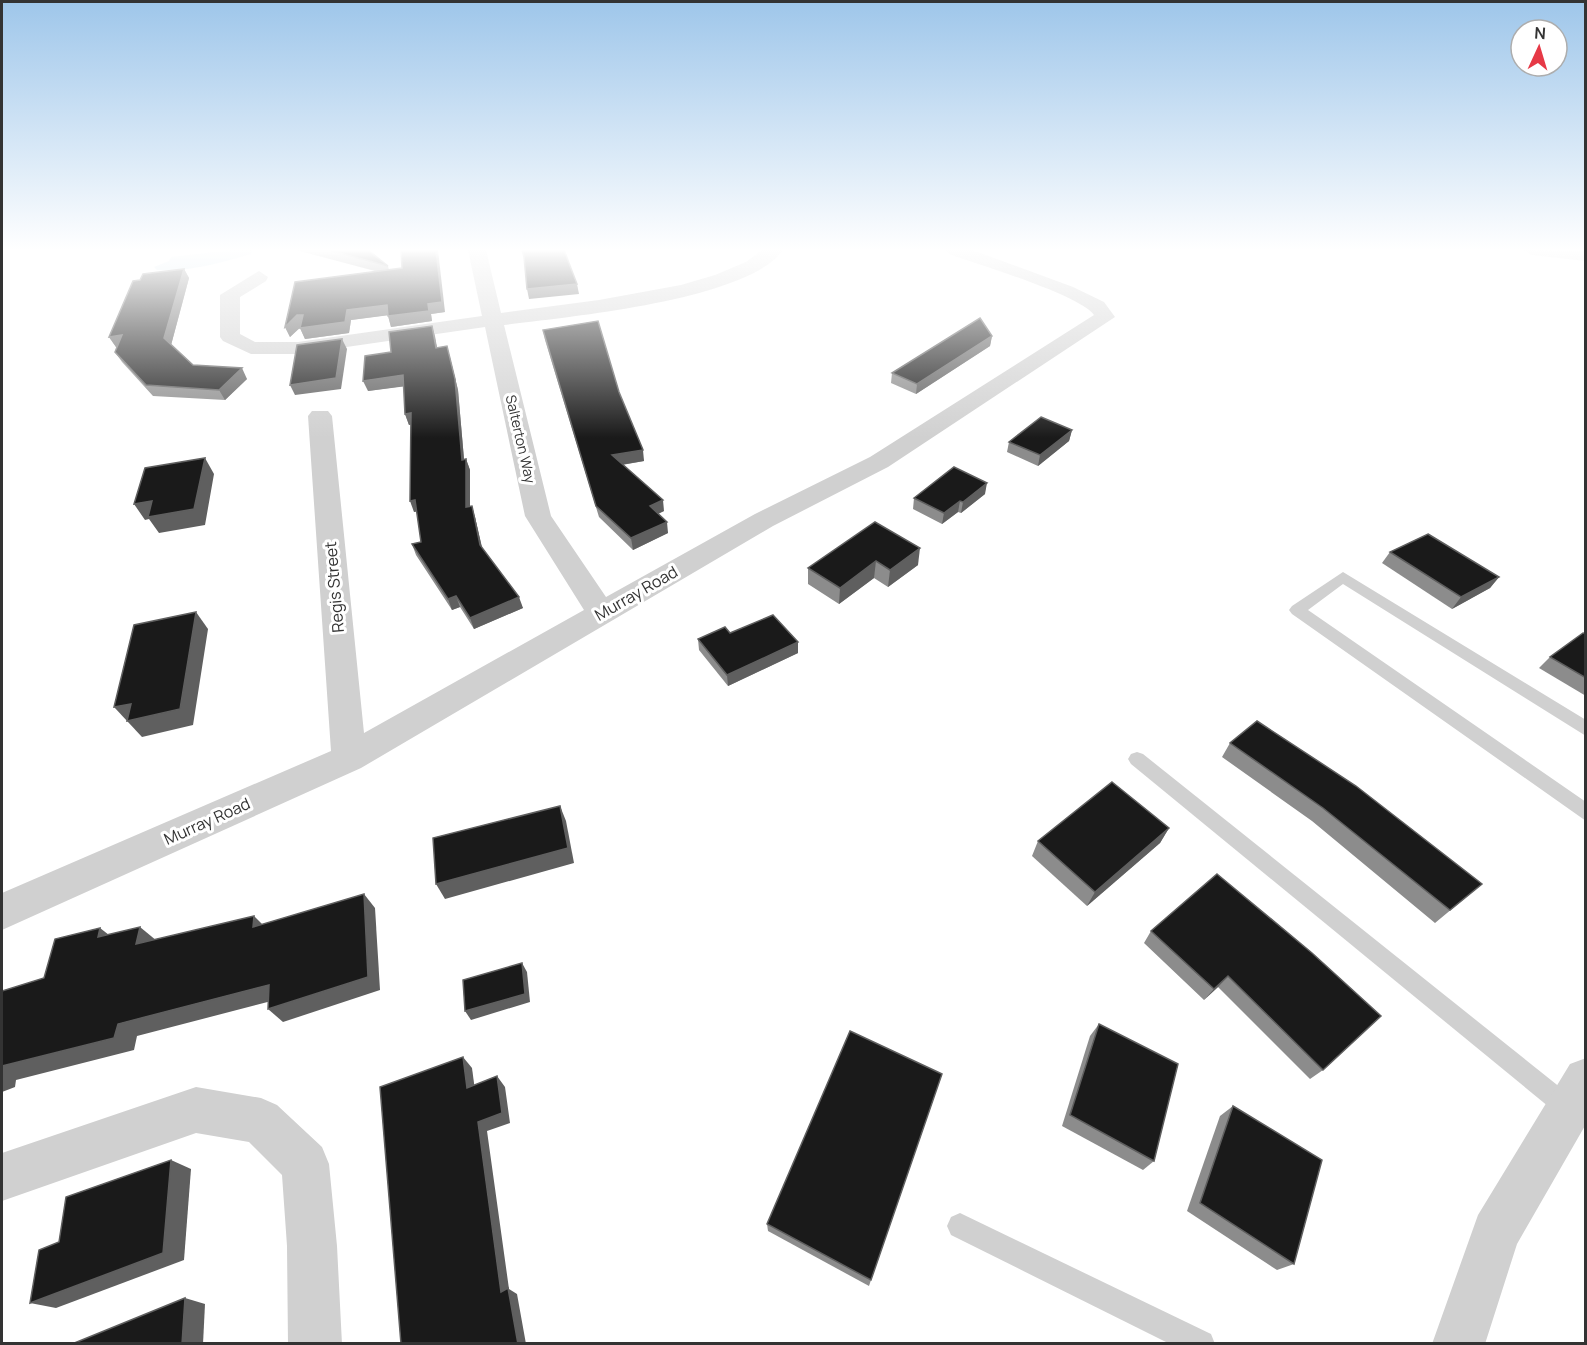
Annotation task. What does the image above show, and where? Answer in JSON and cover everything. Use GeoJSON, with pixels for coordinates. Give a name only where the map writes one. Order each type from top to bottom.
{"type":"FeatureCollection","features":[{"type":"Feature","properties":{"kind":"street"},"geometry":{"type":"LineString","coordinates":[[230,313],[230,337],[251,348],[298,348],[548,313]]}},
{"type":"Feature","properties":{"kind":"street","name":"Salterton Way"},"geometry":{"type":"LineString","coordinates":[[491,313],[538,516],[602,613]]}},
{"type":"Feature","properties":{"kind":"street","name":"Murray Road"},"geometry":{"type":"LineString","coordinates":[[2,912],[349,758],[764,520],[879,462],[1105,317],[1102,313]]}},
{"type":"Feature","properties":{"kind":"street","name":"Regis Street"},"geometry":{"type":"LineString","coordinates":[[320,416],[349,758]]}},
{"type":"Feature","properties":{"kind":"street"},"geometry":{"type":"LineString","coordinates":[[1458,1344],[1496,1233],[1577,1094]]}},
{"type":"Feature","properties":{"kind":"street"},"geometry":{"type":"LineString","coordinates":[[2,1177],[196,1110],[261,1121],[305,1164],[312,1246],[315,1344]]}},
{"type":"Feature","properties":{"kind":"lane"},"geometry":{"type":"LineString","coordinates":[[1586,729],[1342,577],[1297,610],[1349,644],[1586,813]]}},
{"type":"Feature","properties":{"kind":"lane"},"geometry":{"type":"LineString","coordinates":[[1137,759],[1577,1094]]}},
{"type":"Feature","properties":{"kind":"lane"},"geometry":{"type":"LineString","coordinates":[[960,1226],[1201,1344]]}},
{"type":"Feature","properties":{"kind":"building"},"geometry":{"type":"Polygon","coordinates":[[[119,313],[171,313],[164,338],[193,365],[242,368],[219,390],[146,385],[115,352],[122,335],[109,337],[119,313]]]}},
{"type":"Feature","properties":{"kind":"building"},"geometry":{"type":"Polygon","coordinates":[[[288,313],[347,313],[345,322],[300,328],[303,315],[297,315],[285,327],[288,313]]]}},
{"type":"Feature","properties":{"kind":"building"},"geometry":{"type":"Polygon","coordinates":[[[388,313],[415,313],[388,316],[388,313]]]}},
{"type":"Feature","properties":{"kind":"building"},"geometry":{"type":"Polygon","coordinates":[[[980,318],[992,336],[917,384],[892,373],[980,318]]]}},
{"type":"Feature","properties":{"kind":"building"},"geometry":{"type":"Polygon","coordinates":[[[598,321],[619,392],[643,450],[612,455],[663,500],[650,506],[667,522],[631,538],[596,506],[543,330],[598,321]]]}},
{"type":"Feature","properties":{"kind":"building"},"geometry":{"type":"Polygon","coordinates":[[[432,326],[436,348],[447,346],[455,379],[462,460],[466,459],[466,507],[472,506],[480,545],[519,597],[470,618],[456,596],[448,599],[412,544],[421,542],[415,500],[410,501],[411,413],[405,414],[403,375],[363,381],[365,356],[391,352],[389,332],[432,326]]]}},
{"type":"Feature","properties":{"kind":"building"},"geometry":{"type":"Polygon","coordinates":[[[342,339],[336,378],[290,385],[297,345],[342,339]]]}},
{"type":"Feature","properties":{"kind":"building"},"geometry":{"type":"Polygon","coordinates":[[[1041,417],[1072,430],[1040,455],[1009,442],[1041,417]]]}},
{"type":"Feature","properties":{"kind":"building"},"geometry":{"type":"Polygon","coordinates":[[[205,458],[194,509],[148,517],[152,501],[134,504],[145,468],[205,458]]]}},
{"type":"Feature","properties":{"kind":"building"},"geometry":{"type":"Polygon","coordinates":[[[954,467],[987,483],[963,502],[960,501],[944,513],[914,498],[954,467]]]}},
{"type":"Feature","properties":{"kind":"building"},"geometry":{"type":"Polygon","coordinates":[[[875,522],[920,548],[890,570],[876,561],[840,588],[808,568],[875,522]]]}},
{"type":"Feature","properties":{"kind":"building"},"geometry":{"type":"Polygon","coordinates":[[[1428,534],[1499,577],[1461,597],[1390,552],[1428,534]]]}},
{"type":"Feature","properties":{"kind":"building"},"geometry":{"type":"Polygon","coordinates":[[[196,612],[180,709],[127,721],[131,704],[114,707],[134,625],[196,612]]]}},
{"type":"Feature","properties":{"kind":"building"},"geometry":{"type":"Polygon","coordinates":[[[773,615],[798,642],[727,675],[698,639],[725,627],[730,633],[773,615]]]}},
{"type":"Feature","properties":{"kind":"building"},"geometry":{"type":"Polygon","coordinates":[[[1583,633],[1586,634],[1586,678],[1550,657],[1583,633]]]}},
{"type":"Feature","properties":{"kind":"building"},"geometry":{"type":"Polygon","coordinates":[[[1257,721],[1356,786],[1482,884],[1450,910],[1323,808],[1230,743],[1257,721]]]}},
{"type":"Feature","properties":{"kind":"building"},"geometry":{"type":"Polygon","coordinates":[[[1112,782],[1169,828],[1095,892],[1038,841],[1112,782]]]}},
{"type":"Feature","properties":{"kind":"building"},"geometry":{"type":"Polygon","coordinates":[[[560,806],[568,848],[436,884],[433,838],[560,806]]]}},
{"type":"Feature","properties":{"kind":"building"},"geometry":{"type":"Polygon","coordinates":[[[1217,874],[1312,953],[1381,1016],[1323,1070],[1228,976],[1214,989],[1151,931],[1217,874]]]}},
{"type":"Feature","properties":{"kind":"building"},"geometry":{"type":"Polygon","coordinates":[[[364,894],[368,977],[268,1009],[269,985],[118,1024],[114,1038],[2,1066],[2,991],[44,978],[55,939],[100,928],[98,937],[140,927],[136,944],[254,916],[253,927],[364,894]]]}},
{"type":"Feature","properties":{"kind":"building"},"geometry":{"type":"Polygon","coordinates":[[[522,963],[525,994],[465,1011],[463,980],[522,963]]]}},
{"type":"Feature","properties":{"kind":"building"},"geometry":{"type":"Polygon","coordinates":[[[1099,1024],[1178,1064],[1154,1161],[1070,1115],[1099,1024]]]}},
{"type":"Feature","properties":{"kind":"building"},"geometry":{"type":"Polygon","coordinates":[[[850,1031],[942,1074],[871,1280],[767,1224],[850,1031]]]}},
{"type":"Feature","properties":{"kind":"building"},"geometry":{"type":"Polygon","coordinates":[[[463,1057],[467,1088],[497,1076],[502,1113],[478,1122],[501,1292],[508,1288],[518,1344],[401,1344],[380,1087],[463,1057]]]}},
{"type":"Feature","properties":{"kind":"building"},"geometry":{"type":"Polygon","coordinates":[[[1233,1106],[1322,1160],[1294,1264],[1200,1203],[1233,1106]]]}},
{"type":"Feature","properties":{"kind":"building"},"geometry":{"type":"Polygon","coordinates":[[[171,1160],[163,1253],[30,1303],[39,1250],[59,1242],[66,1197],[171,1160]]]}},
{"type":"Feature","properties":{"kind":"building"},"geometry":{"type":"Polygon","coordinates":[[[185,1298],[182,1344],[72,1344],[185,1298]]]}}]}
